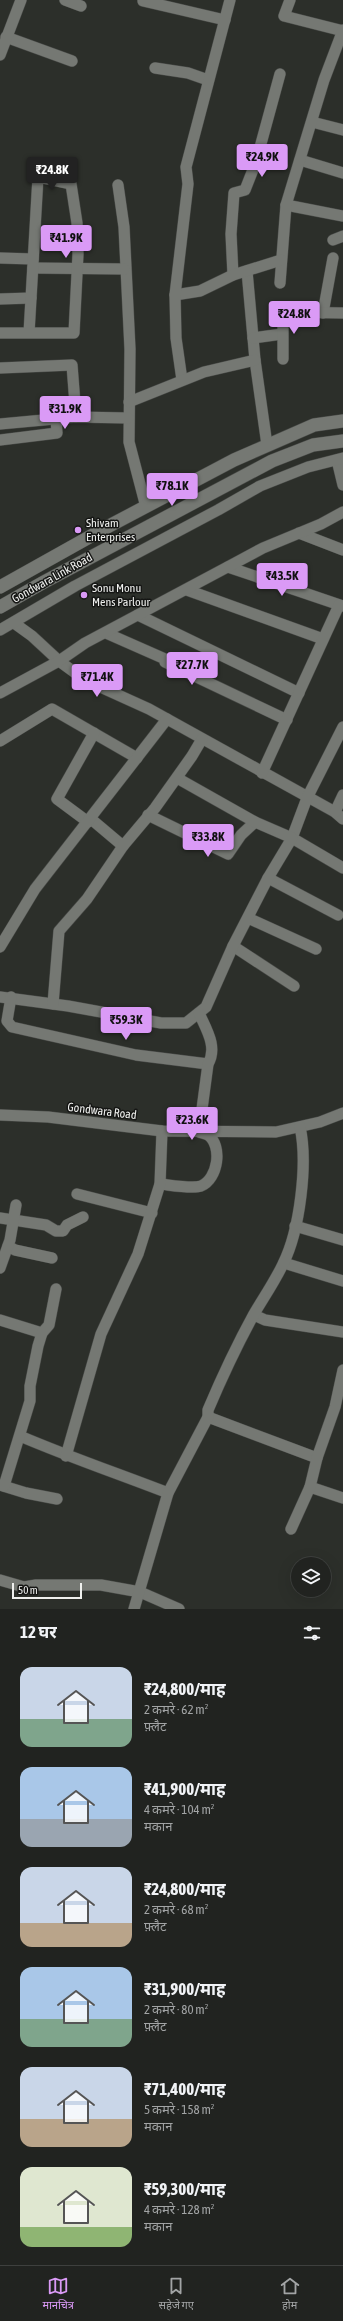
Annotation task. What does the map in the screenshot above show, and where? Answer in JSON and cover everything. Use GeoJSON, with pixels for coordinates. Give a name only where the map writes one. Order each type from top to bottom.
{"type":"FeatureCollection","features":[{"type":"Feature","properties":{"kind":"street"},"geometry":{"type":"LineString","coordinates":[[0,56],[21,0]]}},
{"type":"Feature","properties":{"kind":"street"},"geometry":{"type":"LineString","coordinates":[[65,0],[81,6]]}},
{"type":"Feature","properties":{"kind":"street"},"geometry":{"type":"LineString","coordinates":[[182,380],[176,338],[176,295],[188,184],[186,167],[230,0]]}},
{"type":"Feature","properties":{"kind":"street"},"geometry":{"type":"LineString","coordinates":[[280,283],[286,205],[324,80],[343,31],[284,16],[290,0]]}},
{"type":"Feature","properties":{"kind":"street"},"geometry":{"type":"LineString","coordinates":[[143,1],[173,3],[225,20]]}},
{"type":"Feature","properties":{"kind":"street"},"geometry":{"type":"LineString","coordinates":[[6,37],[72,61]]}},
{"type":"Feature","properties":{"kind":"street"},"geometry":{"type":"LineString","coordinates":[[155,68],[188,73],[208,80]]}},
{"type":"Feature","properties":{"kind":"street"},"geometry":{"type":"LineString","coordinates":[[233,275],[231,234],[234,193],[245,190],[256,162],[280,74]]}},
{"type":"Feature","properties":{"kind":"street"},"geometry":{"type":"LineString","coordinates":[[312,122],[343,130]]}},
{"type":"Feature","properties":{"kind":"street"},"geometry":{"type":"LineString","coordinates":[[300,160],[343,173]]}},
{"type":"Feature","properties":{"kind":"street"},"geometry":{"type":"LineString","coordinates":[[0,333],[29,333],[74,333],[77,223],[71,184],[38,176],[29,333]]}},
{"type":"Feature","properties":{"kind":"street"},"geometry":{"type":"LineString","coordinates":[[118,185],[124,227],[124,269],[130,349],[128,418],[130,448],[146,507]]}},
{"type":"Feature","properties":{"kind":"street"},"geometry":{"type":"LineString","coordinates":[[286,205],[343,216]]}},
{"type":"Feature","properties":{"kind":"street"},"geometry":{"type":"LineString","coordinates":[[0,258],[76,268],[124,269]]}},
{"type":"Feature","properties":{"kind":"street"},"geometry":{"type":"LineString","coordinates":[[323,313],[333,258]]}},
{"type":"Feature","properties":{"kind":"street"},"geometry":{"type":"LineString","coordinates":[[176,295],[200,291],[233,275],[281,260]]}},
{"type":"Feature","properties":{"kind":"street"},"geometry":{"type":"LineString","coordinates":[[247,270],[255,360],[267,445]]}},
{"type":"Feature","properties":{"kind":"street"},"geometry":{"type":"LineString","coordinates":[[0,299],[31,298]]}},
{"type":"Feature","properties":{"kind":"street"},"geometry":{"type":"LineString","coordinates":[[283,359],[282,334],[284,312],[343,313]]}},
{"type":"Feature","properties":{"kind":"street"},"geometry":{"type":"LineString","coordinates":[[253,338],[282,334]]}},
{"type":"Feature","properties":{"kind":"street"},"geometry":{"type":"LineString","coordinates":[[129,402],[204,372],[255,360]]}},
{"type":"Feature","properties":{"kind":"street"},"geometry":{"type":"LineString","coordinates":[[0,368],[72,365],[76,418]]}},
{"type":"Feature","properties":{"kind":"street"},"geometry":{"type":"LineString","coordinates":[[0,424],[76,418],[128,418]]}},
{"type":"Feature","properties":{"kind":"street"},"geometry":{"type":"LineString","coordinates":[[0,440],[57,433],[56,419]]}},
{"type":"Feature","properties":{"kind":"street","name":"Gondwara Link Road"},"geometry":{"type":"LineString","coordinates":[[0,587],[146,507],[267,445],[314,425],[343,421]]}},
{"type":"Feature","properties":{"kind":"street","name":"Gondwara Link Road"},"geometry":{"type":"LineString","coordinates":[[0,607],[64,571],[272,461],[313,445],[343,441]]}},
{"type":"Feature","properties":{"kind":"street"},"geometry":{"type":"LineString","coordinates":[[0,630],[75,586],[260,486],[308,467],[340,459],[343,485]]}},
{"type":"Feature","properties":{"kind":"street"},"geometry":{"type":"LineString","coordinates":[[0,693],[59,661],[85,643],[187,590],[263,548],[343,512]]}},
{"type":"Feature","properties":{"kind":"street"},"geometry":{"type":"LineString","coordinates":[[299,533],[343,550]]}},
{"type":"Feature","properties":{"kind":"street"},"geometry":{"type":"LineString","coordinates":[[228,567],[341,606],[323,639],[262,773]]}},
{"type":"Feature","properties":{"kind":"street"},"geometry":{"type":"LineString","coordinates":[[187,590],[323,639]]}},
{"type":"Feature","properties":{"kind":"street"},"geometry":{"type":"LineString","coordinates":[[138,615],[299,693]]}},
{"type":"Feature","properties":{"kind":"street"},"geometry":{"type":"LineString","coordinates":[[14,623],[32,636],[59,661],[85,680],[167,720],[339,816],[343,795]]}},
{"type":"Feature","properties":{"kind":"street"},"geometry":{"type":"LineString","coordinates":[[106,632],[165,659],[164,662],[287,720]]}},
{"type":"Feature","properties":{"kind":"street"},"geometry":{"type":"LineString","coordinates":[[0,741],[52,709],[137,758]]}},
{"type":"Feature","properties":{"kind":"street"},"geometry":{"type":"LineString","coordinates":[[0,947],[35,889],[167,720]]}},
{"type":"Feature","properties":{"kind":"street"},"geometry":{"type":"LineString","coordinates":[[0,997],[11,997],[161,1023],[186,1023],[206,1008],[233,946],[268,878],[292,838],[307,798],[343,727]]}},
{"type":"Feature","properties":{"kind":"street"},"geometry":{"type":"LineString","coordinates":[[94,734],[57,799],[89,820],[123,846]]}},
{"type":"Feature","properties":{"kind":"street"},"geometry":{"type":"LineString","coordinates":[[53,1004],[60,931],[87,899],[123,846],[177,778],[202,739]]}},
{"type":"Feature","properties":{"kind":"street"},"geometry":{"type":"LineString","coordinates":[[177,778],[255,822],[292,838],[343,868]]}},
{"type":"Feature","properties":{"kind":"street"},"geometry":{"type":"LineString","coordinates":[[148,815],[228,854],[241,835],[255,822]]}},
{"type":"Feature","properties":{"kind":"street"},"geometry":{"type":"LineString","coordinates":[[268,878],[338,915]]}},
{"type":"Feature","properties":{"kind":"street"},"geometry":{"type":"LineString","coordinates":[[248,918],[316,949]]}},
{"type":"Feature","properties":{"kind":"street"},"geometry":{"type":"LineString","coordinates":[[233,946],[294,986]]}},
{"type":"Feature","properties":{"kind":"street"},"geometry":{"type":"LineString","coordinates":[[11,997],[5,1012],[7,1021],[12,1027],[136,1055],[208,1064]]}},
{"type":"Feature","properties":{"kind":"street"},"geometry":{"type":"LineString","coordinates":[[160,1184],[200,1186],[208,1182],[214,1175],[217,1166],[215,1144],[208,1135],[199,1132],[203,1127],[200,1124],[208,1064],[212,1058],[212,1042],[199,1013]]}},
{"type":"Feature","properties":{"kind":"street","name":"Gondwara Road"},"geometry":{"type":"LineString","coordinates":[[0,1115],[48,1117],[162,1130],[199,1132],[276,1132],[320,1122],[343,1113]]}},
{"type":"Feature","properties":{"kind":"street"},"geometry":{"type":"LineString","coordinates":[[134,1609],[168,1494],[208,1417],[208,1410],[226,1367],[284,1263],[295,1226],[302,1185],[304,1146],[300,1127]]}},
{"type":"Feature","properties":{"kind":"street"},"geometry":{"type":"LineString","coordinates":[[66,1456],[101,1334],[138,1254],[152,1213],[160,1184],[162,1130]]}},
{"type":"Feature","properties":{"kind":"street"},"geometry":{"type":"LineString","coordinates":[[77,1194],[152,1213]]}},
{"type":"Feature","properties":{"kind":"street"},"geometry":{"type":"LineString","coordinates":[[0,1268],[8,1246],[16,1205]]}},
{"type":"Feature","properties":{"kind":"street"},"geometry":{"type":"LineString","coordinates":[[0,1218],[46,1224],[56,1231],[62,1231],[67,1225],[83,1217]]}},
{"type":"Feature","properties":{"kind":"street"},"geometry":{"type":"LineString","coordinates":[[295,1226],[343,1240]]}},
{"type":"Feature","properties":{"kind":"street"},"geometry":{"type":"LineString","coordinates":[[8,1246],[15,1250],[52,1258]]}},
{"type":"Feature","properties":{"kind":"street"},"geometry":{"type":"LineString","coordinates":[[284,1263],[343,1281]]}},
{"type":"Feature","properties":{"kind":"street"},"geometry":{"type":"LineString","coordinates":[[56,1289],[49,1325],[42,1333],[36,1352],[30,1401],[20,1436],[2,1486],[26,1494],[57,1500]]}},
{"type":"Feature","properties":{"kind":"street"},"geometry":{"type":"LineString","coordinates":[[254,1315],[265,1320],[343,1332]]}},
{"type":"Feature","properties":{"kind":"street"},"geometry":{"type":"LineString","coordinates":[[0,1320],[42,1333]]}},
{"type":"Feature","properties":{"kind":"street"},"geometry":{"type":"LineString","coordinates":[[291,1529],[310,1487],[317,1458],[335,1407],[343,1370]]}},
{"type":"Feature","properties":{"kind":"street"},"geometry":{"type":"LineString","coordinates":[[208,1417],[317,1458]]}},
{"type":"Feature","properties":{"kind":"street"},"geometry":{"type":"LineString","coordinates":[[20,1436],[66,1456],[112,1471],[127,1479],[134,1480],[168,1494]]}},
{"type":"Feature","properties":{"kind":"street"},"geometry":{"type":"LineString","coordinates":[[310,1487],[343,1498]]}},
{"type":"Feature","properties":{"kind":"street"},"geometry":{"type":"LineString","coordinates":[[0,1580],[24,1587],[58,1584],[101,1585],[140,1592],[179,1609]]}},
{"type":"Feature","properties":{"kind":"place","name":"Shivam Enterprises"},"geometry":{"type":"Point","coordinates":[78,530]}},
{"type":"Feature","properties":{"kind":"place","name":"Sonu Monu Mens Parlour"},"geometry":{"type":"Point","coordinates":[84,595]}}]}
